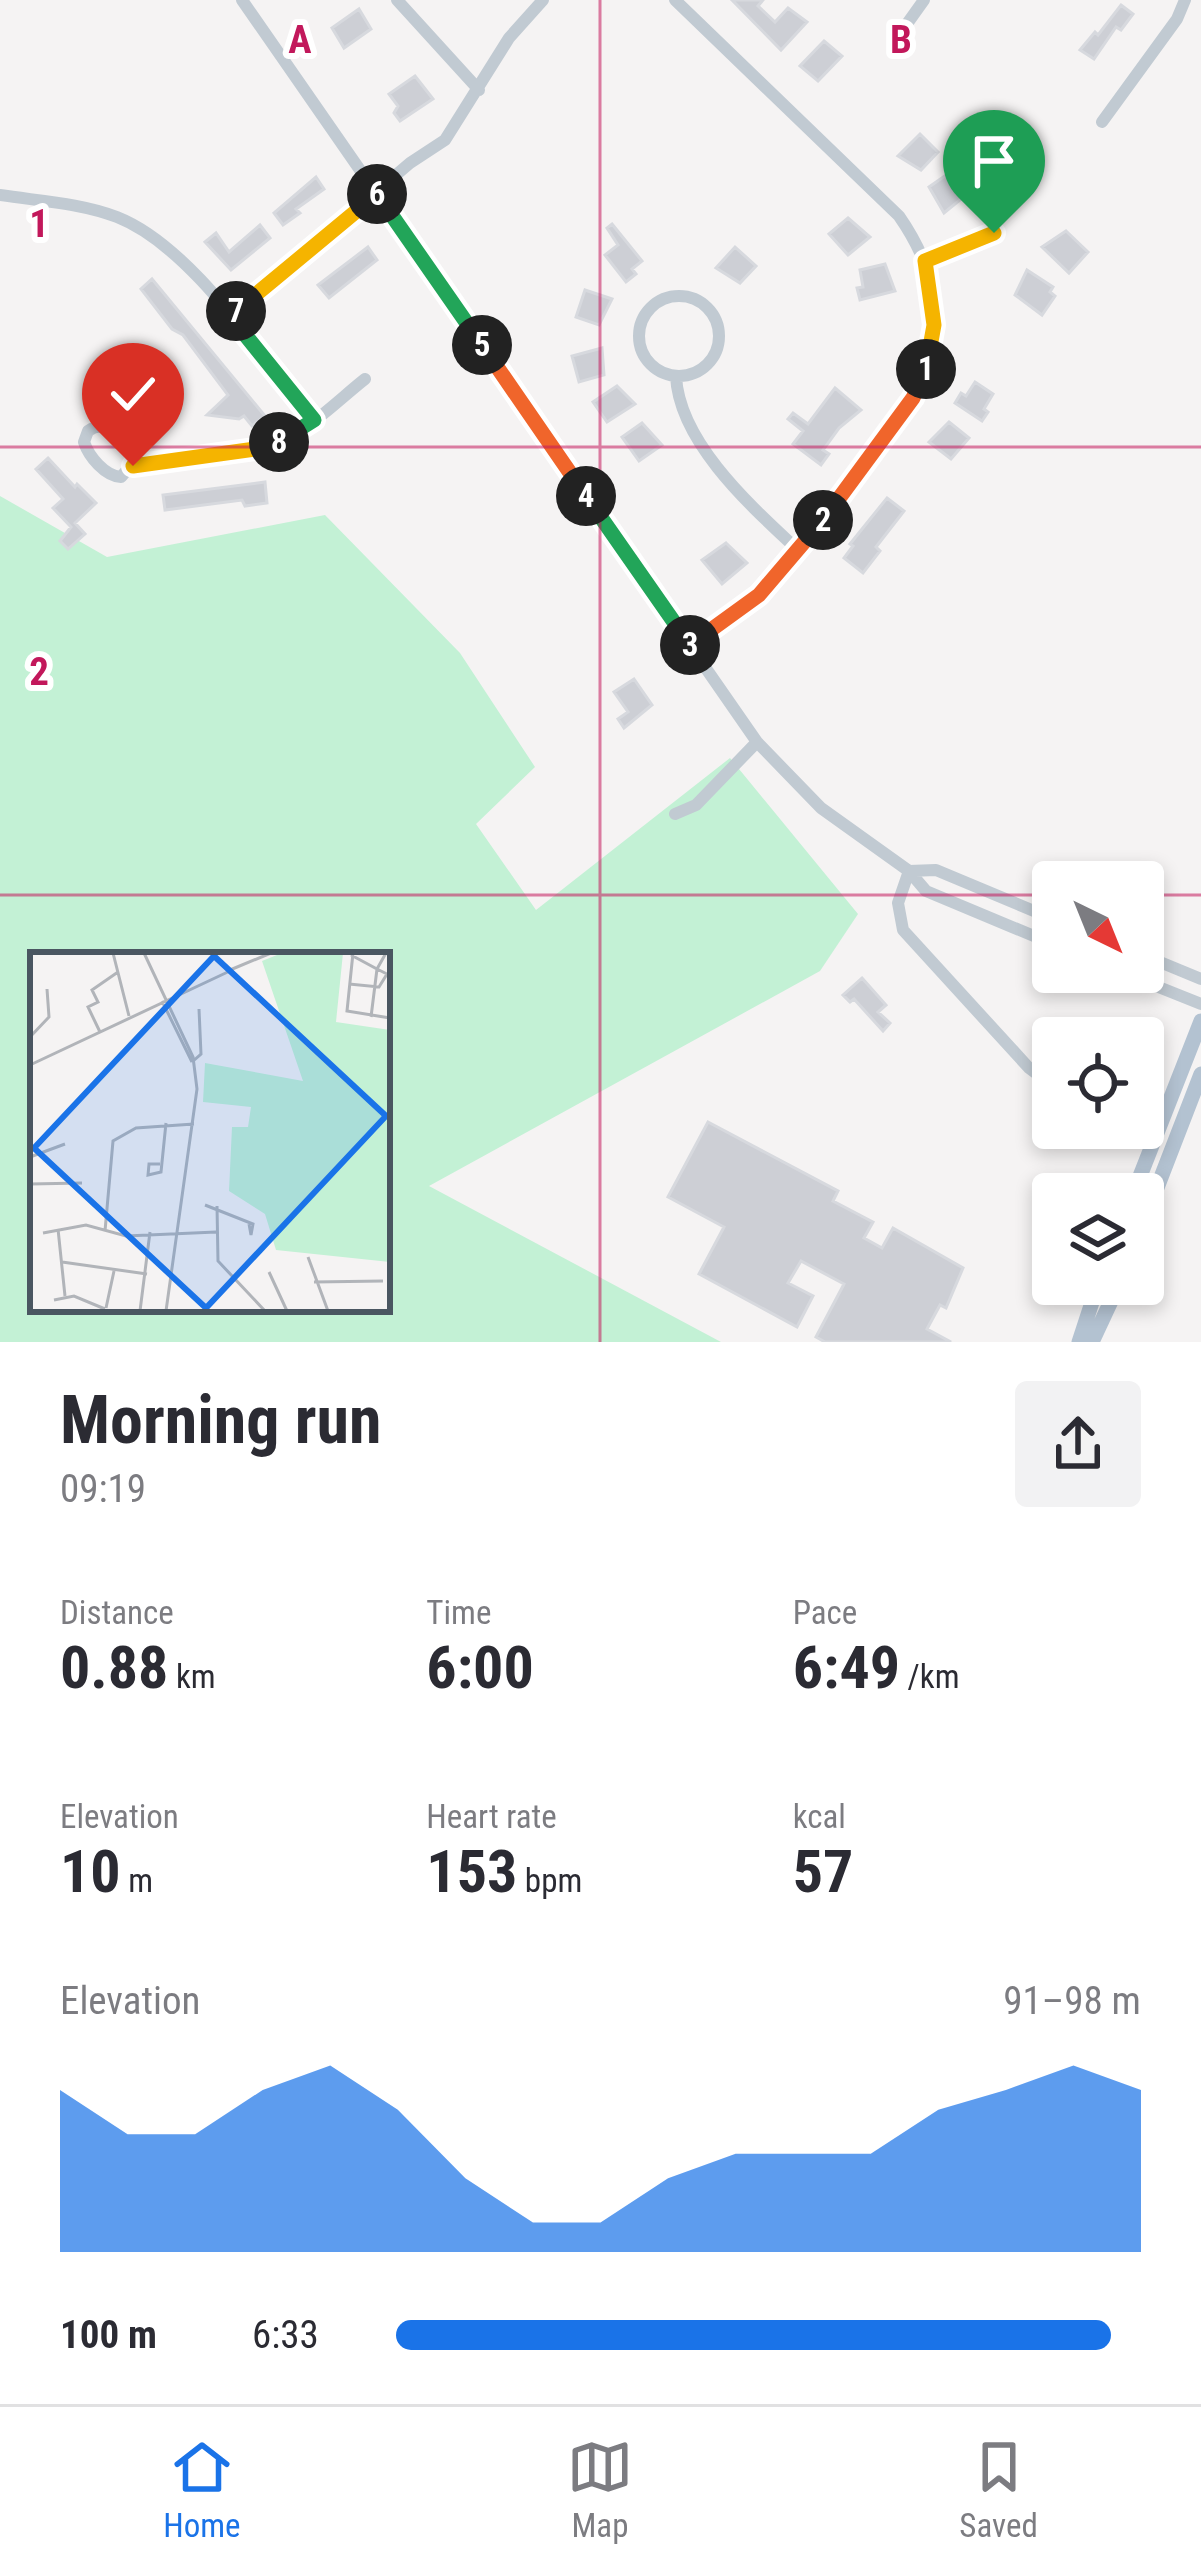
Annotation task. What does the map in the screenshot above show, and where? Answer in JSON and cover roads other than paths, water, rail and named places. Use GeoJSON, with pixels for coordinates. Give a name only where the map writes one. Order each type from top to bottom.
{"type":"FeatureCollection","features":[{"type":"Feature","properties":{"kind":"main road"},"geometry":{"type":"LineString","coordinates":[[1141,1173],[1201,1021]]}},
{"type":"Feature","properties":{"kind":"main road"},"geometry":{"type":"LineString","coordinates":[[1163,1173],[1201,1074]]}},
{"type":"Feature","properties":{"kind":"main road"},"geometry":{"type":"LineString","coordinates":[[1079,1342],[1091,1305]]}},
{"type":"Feature","properties":{"kind":"main road"},"geometry":{"type":"LineString","coordinates":[[1092,1342],[1109,1305]]}},
{"type":"Feature","properties":{"kind":"street"},"geometry":{"type":"LineString","coordinates":[[242,0],[757,742],[821,808],[909,871],[926,891],[1032,935]]}},
{"type":"Feature","properties":{"kind":"street"},"geometry":{"type":"LineString","coordinates":[[397,0],[479,90]]}},
{"type":"Feature","properties":{"kind":"street"},"geometry":{"type":"LineString","coordinates":[[230,316],[445,140],[509,38],[543,0]]}},
{"type":"Feature","properties":{"kind":"street"},"geometry":{"type":"LineString","coordinates":[[675,0],[884,199],[911,233],[925,261],[934,325],[925,372],[913,398],[799,551],[759,595],[688,646]]}},
{"type":"Feature","properties":{"kind":"street"},"geometry":{"type":"LineString","coordinates":[[899,35],[924,0]]}},
{"type":"Feature","properties":{"kind":"street"},"geometry":{"type":"LineString","coordinates":[[1102,122],[1177,19],[1185,0]]}},
{"type":"Feature","properties":{"kind":"street"},"geometry":{"type":"LineString","coordinates":[[0,195],[90,209],[141,228],[178,256],[314,420]]}},
{"type":"Feature","properties":{"kind":"street"},"geometry":{"type":"LineString","coordinates":[[925,261],[994,233]]}},
{"type":"Feature","properties":{"kind":"street"},"geometry":{"type":"LineString","coordinates":[[682,296],[706,307],[716,321],[718,339],[708,363],[694,374],[676,376],[659,371],[646,359],[639,334],[649,310],[664,299],[682,296]]}},
{"type":"Feature","properties":{"kind":"street"},"geometry":{"type":"LineString","coordinates":[[676,376],[683,414],[724,474],[747,503],[799,551]]}},
{"type":"Feature","properties":{"kind":"street"},"geometry":{"type":"LineString","coordinates":[[133,463],[262,448],[290,437],[365,379]]}},
{"type":"Feature","properties":{"kind":"street"},"geometry":{"type":"LineString","coordinates":[[109,427],[133,453],[133,463],[126,475],[110,475],[86,448],[88,431],[109,427]]}},
{"type":"Feature","properties":{"kind":"street"},"geometry":{"type":"LineString","coordinates":[[675,814],[696,805],[757,742]]}},
{"type":"Feature","properties":{"kind":"street"},"geometry":{"type":"LineString","coordinates":[[909,871],[936,870],[1032,910]]}},
{"type":"Feature","properties":{"kind":"street"},"geometry":{"type":"LineString","coordinates":[[909,871],[898,903],[903,930],[1032,1070]]}},
{"type":"Feature","properties":{"kind":"street"},"geometry":{"type":"LineString","coordinates":[[1164,964],[1201,980]]}},
{"type":"Feature","properties":{"kind":"street"},"geometry":{"type":"LineString","coordinates":[[1164,989],[1201,1004]]}}]}
